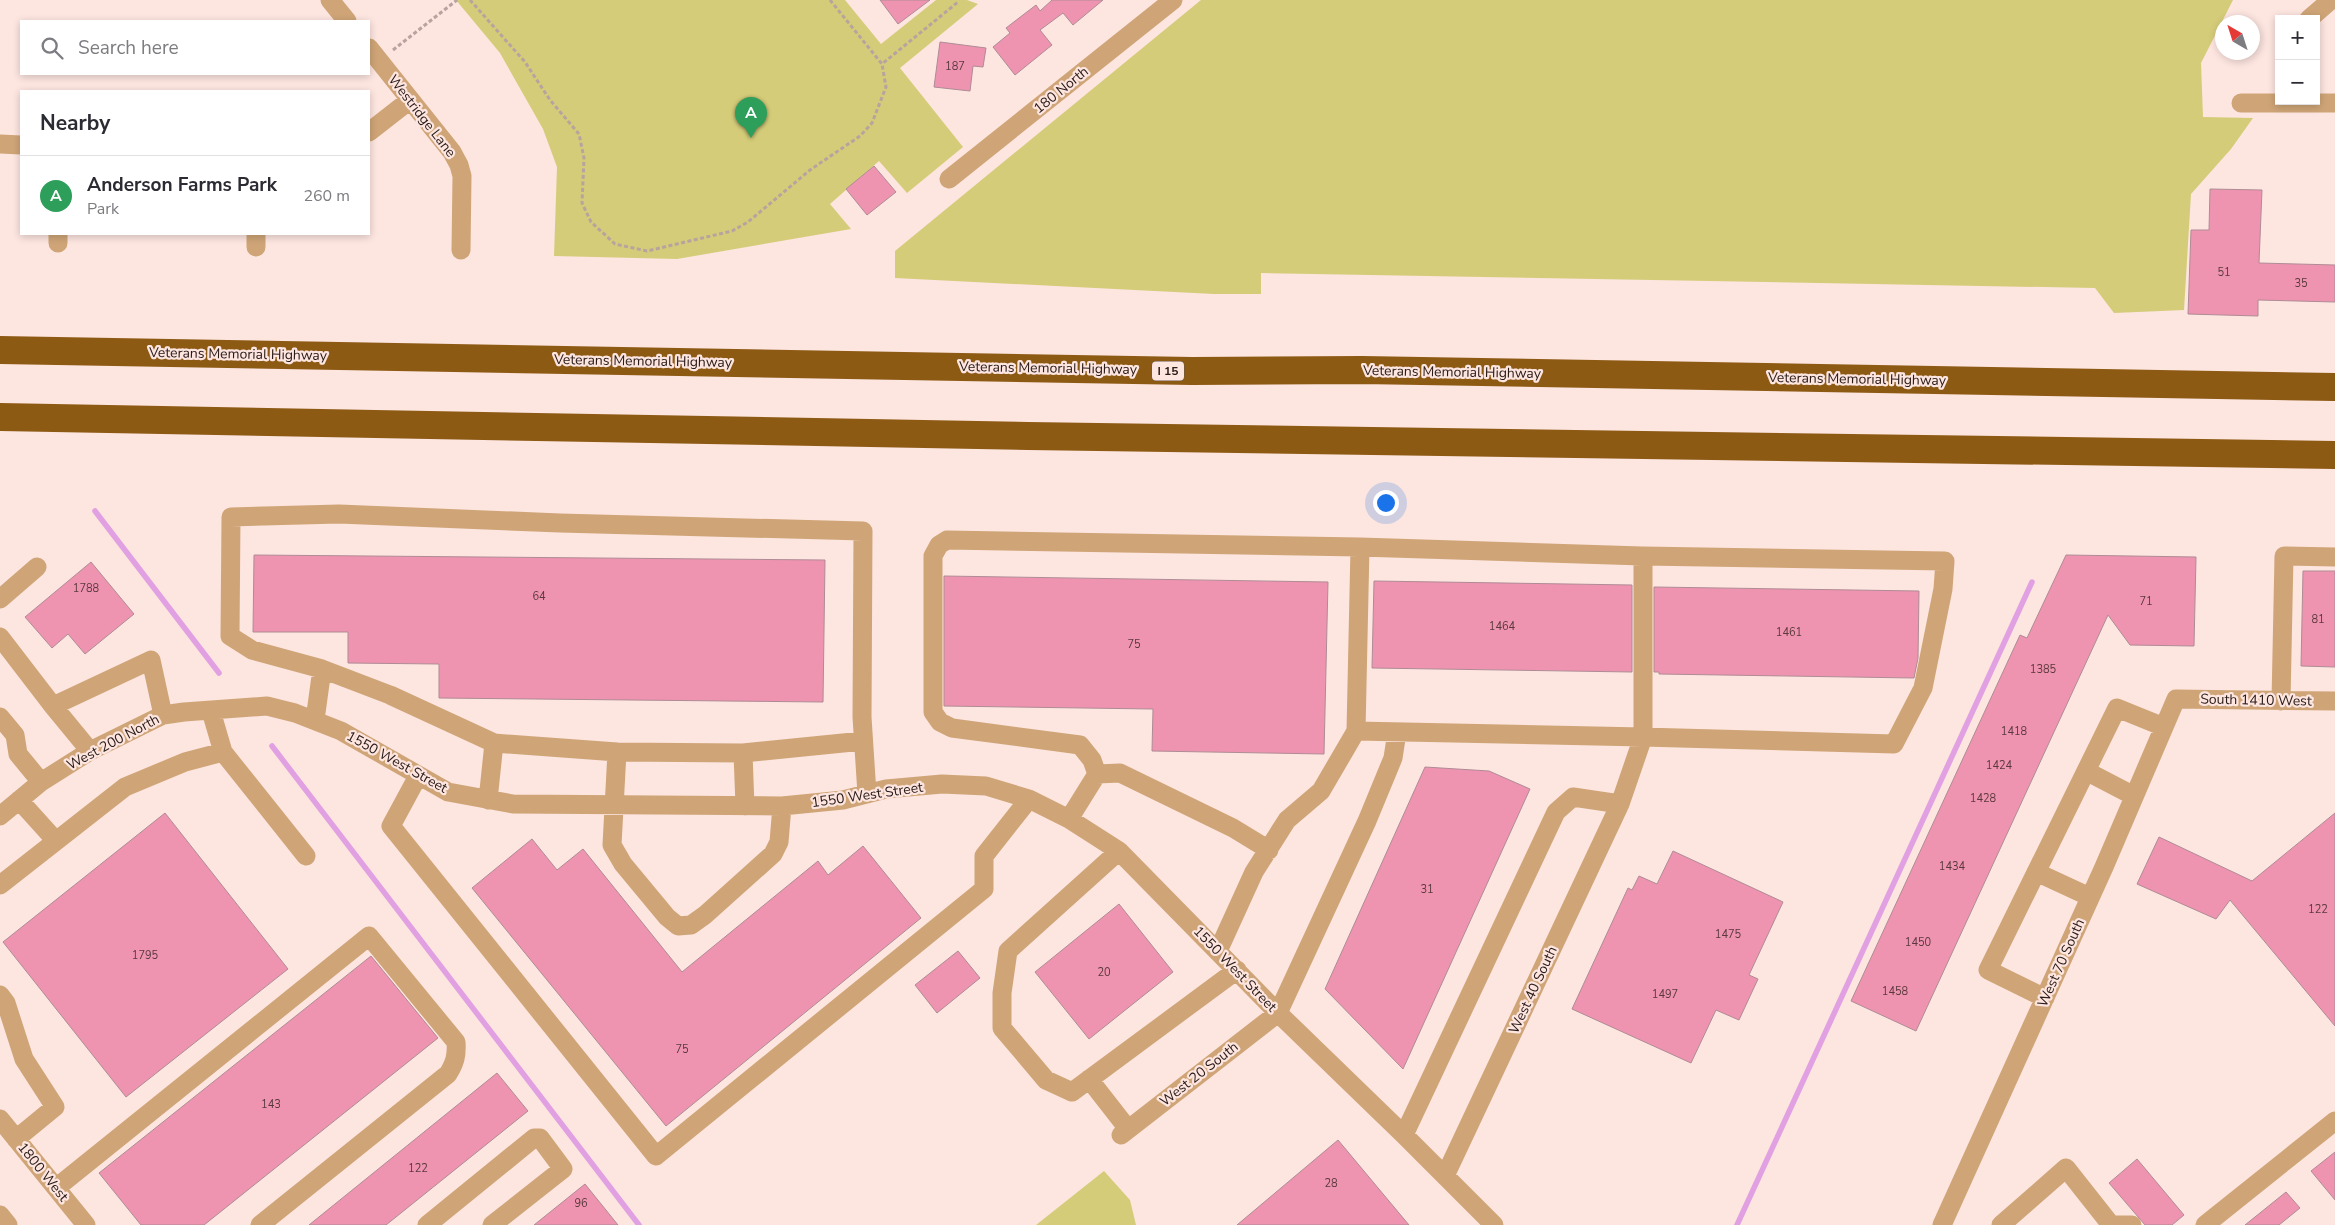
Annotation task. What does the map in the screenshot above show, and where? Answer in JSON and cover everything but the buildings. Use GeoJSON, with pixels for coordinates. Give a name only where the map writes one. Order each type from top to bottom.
{"type":"FeatureCollection","features":[{"type":"Feature","properties":{"kind":"highway","name":"Veterans Memorial Highway"},"geometry":{"type":"LineString","coordinates":[[0,350],[1222,372],[1381,370],[2335,387]]}},
{"type":"Feature","properties":{"kind":"highway"},"geometry":{"type":"LineString","coordinates":[[0,417],[1048,436],[2335,455]]}},
{"type":"Feature","properties":{"kind":"street"},"geometry":{"type":"LineString","coordinates":[[330,0],[346,20]]}},
{"type":"Feature","properties":{"kind":"street","name":"180 North"},"geometry":{"type":"LineString","coordinates":[[949,179],[1173,0]]}},
{"type":"Feature","properties":{"kind":"street"},"geometry":{"type":"LineString","coordinates":[[2314,15],[2331,0]]}},
{"type":"Feature","properties":{"kind":"street","name":"Westridge Lane"},"geometry":{"type":"LineString","coordinates":[[377,52],[410,100],[452,152],[459,164],[462,176],[461,250]]}},
{"type":"Feature","properties":{"kind":"street"},"geometry":{"type":"LineString","coordinates":[[370,131],[410,100]]}},
{"type":"Feature","properties":{"kind":"street"},"geometry":{"type":"LineString","coordinates":[[2241,103],[2275,102]]}},
{"type":"Feature","properties":{"kind":"street"},"geometry":{"type":"LineString","coordinates":[[2320,103],[2335,103]]}},
{"type":"Feature","properties":{"kind":"street"},"geometry":{"type":"LineString","coordinates":[[0,144],[20,145]]}},
{"type":"Feature","properties":{"kind":"street"},"geometry":{"type":"LineString","coordinates":[[863,741],[743,753],[617,752],[494,743],[390,695],[322,670],[252,650],[230,636],[231,517],[339,514],[570,523],[863,531],[863,741],[867,794]]}},
{"type":"Feature","properties":{"kind":"street"},"geometry":{"type":"LineString","coordinates":[[1097,774],[1092,760],[1080,745],[952,728],[940,722],[932,712],[933,556],[939,545],[947,540],[1360,547],[1643,556],[1945,561],[1943,589],[1923,688],[1894,744],[1356,731]]}},
{"type":"Feature","properties":{"kind":"street"},"geometry":{"type":"LineString","coordinates":[[1218,951],[1254,872],[1287,820],[1321,792],[1356,731],[1360,547]]}},
{"type":"Feature","properties":{"kind":"street","name":"West 40 South"},"geometry":{"type":"LineString","coordinates":[[1445,1176],[1620,804],[1643,738],[1643,556]]}},
{"type":"Feature","properties":{"kind":"street"},"geometry":{"type":"LineString","coordinates":[[2282,701],[2284,556],[2335,557]]}},
{"type":"Feature","properties":{"kind":"street"},"geometry":{"type":"LineString","coordinates":[[0,599],[37,567]]}},
{"type":"Feature","properties":{"kind":"street"},"geometry":{"type":"LineString","coordinates":[[0,637],[90,751]]}},
{"type":"Feature","properties":{"kind":"street"},"geometry":{"type":"LineString","coordinates":[[53,706],[151,660],[163,715]]}},
{"type":"Feature","properties":{"kind":"street"},"geometry":{"type":"LineString","coordinates":[[315,720],[322,670]]}},
{"type":"Feature","properties":{"kind":"street","name":"South 1410 West"},"geometry":{"type":"LineString","coordinates":[[2176,699],[2335,701]]}},
{"type":"Feature","properties":{"kind":"street","name":"West 70 South"},"geometry":{"type":"LineString","coordinates":[[1942,1225],[2090,897],[2176,699]]}},
{"type":"Feature","properties":{"kind":"street","name":"1550 West Street"},"geometry":{"type":"LineString","coordinates":[[211,711],[267,706],[295,713],[341,731],[448,792],[513,804],[782,806],[842,800],[886,789],[942,784],[986,786],[1029,799],[1069,819],[1118,851],[1278,1013],[1494,1225]]}},
{"type":"Feature","properties":{"kind":"street"},"geometry":{"type":"LineString","coordinates":[[2045,998],[1988,970],[2117,708],[2164,727]]}},
{"type":"Feature","properties":{"kind":"street"},"geometry":{"type":"LineString","coordinates":[[211,711],[223,752],[306,856]]}},
{"type":"Feature","properties":{"kind":"street","name":"West 200 North"},"geometry":{"type":"LineString","coordinates":[[0,816],[41,782],[90,751],[163,715],[211,711]]}},
{"type":"Feature","properties":{"kind":"street"},"geometry":{"type":"LineString","coordinates":[[0,717],[15,734],[18,754],[41,782]]}},
{"type":"Feature","properties":{"kind":"street"},"geometry":{"type":"LineString","coordinates":[[1278,1013],[1367,822],[1393,758],[1397,732]]}},
{"type":"Feature","properties":{"kind":"street"},"geometry":{"type":"LineString","coordinates":[[488,800],[494,743]]}},
{"type":"Feature","properties":{"kind":"street"},"geometry":{"type":"LineString","coordinates":[[0,885],[125,787],[185,762],[223,752]]}},
{"type":"Feature","properties":{"kind":"street"},"geometry":{"type":"LineString","coordinates":[[617,752],[612,845],[622,864],[667,917],[678,926],[691,925],[705,915],[773,854],[779,842],[782,806]]}},
{"type":"Feature","properties":{"kind":"street"},"geometry":{"type":"LineString","coordinates":[[743,753],[745,806]]}},
{"type":"Feature","properties":{"kind":"street"},"geometry":{"type":"LineString","coordinates":[[2086,771],[2134,796]]}},
{"type":"Feature","properties":{"kind":"street"},"geometry":{"type":"LineString","coordinates":[[1097,774],[1120,773],[1233,828],[1268,850]]}},
{"type":"Feature","properties":{"kind":"street"},"geometry":{"type":"LineString","coordinates":[[1069,819],[1097,774]]}},
{"type":"Feature","properties":{"kind":"street"},"geometry":{"type":"LineString","coordinates":[[418,776],[391,826],[656,1156],[984,889],[984,856],[1029,799]]}},
{"type":"Feature","properties":{"kind":"street"},"geometry":{"type":"LineString","coordinates":[[1404,1135],[1556,812],[1573,797],[1620,804]]}},
{"type":"Feature","properties":{"kind":"street"},"geometry":{"type":"LineString","coordinates":[[19,800],[56,842]]}},
{"type":"Feature","properties":{"kind":"street"},"geometry":{"type":"LineString","coordinates":[[1118,851],[1008,950],[1002,993],[1002,1028],[1046,1080],[1072,1092],[1237,970]]}},
{"type":"Feature","properties":{"kind":"street"},"geometry":{"type":"LineString","coordinates":[[2036,872],[2090,897]]}},
{"type":"Feature","properties":{"kind":"street"},"geometry":{"type":"LineString","coordinates":[[56,1188],[368,936],[456,1042],[457,1056],[453,1067],[448,1074],[260,1225]]}},
{"type":"Feature","properties":{"kind":"street"},"geometry":{"type":"LineString","coordinates":[[0,996],[6,1003],[24,1059],[55,1107],[16,1139]]}},
{"type":"Feature","properties":{"kind":"street","name":"West 20 South"},"geometry":{"type":"LineString","coordinates":[[1089,1079],[1124,1132],[1278,1013]]}},
{"type":"Feature","properties":{"kind":"street","name":"1800 West"},"geometry":{"type":"LineString","coordinates":[[0,1119],[86,1225]]}},
{"type":"Feature","properties":{"kind":"street"},"geometry":{"type":"LineString","coordinates":[[2205,1225],[2335,1121]]}},
{"type":"Feature","properties":{"kind":"street"},"geometry":{"type":"LineString","coordinates":[[427,1225],[534,1138],[540,1138],[563,1169],[492,1225]]}},
{"type":"Feature","properties":{"kind":"street"},"geometry":{"type":"LineString","coordinates":[[2001,1225],[2066,1168],[2111,1225],[2132,1225]]}},
{"type":"Feature","properties":{"kind":"street"},"geometry":{"type":"LineString","coordinates":[[0,1215],[8,1225]]}},
{"type":"Feature","properties":{"kind":"path"},"geometry":{"type":"LineString","coordinates":[[377,52],[456,0]]}},
{"type":"Feature","properties":{"kind":"path"},"geometry":{"type":"LineString","coordinates":[[470,0],[525,62],[550,100],[579,134],[584,158],[582,202],[591,222],[615,244],[646,251],[732,231],[748,222],[810,170],[860,136],[872,123],[886,87],[882,64],[830,0]]}},
{"type":"Feature","properties":{"kind":"path"},"geometry":{"type":"LineString","coordinates":[[882,64],[958,2]]}},
{"type":"Feature","properties":{"kind":"shaded area"},"geometry":{"type":"Polygon","coordinates":[[[456,0],[845,0],[881,44],[936,0],[967,0],[978,4],[900,68],[963,147],[907,193],[879,161],[830,204],[851,229],[677,259],[554,256],[557,167],[543,129],[500,53],[456,0]]]}},
{"type":"Feature","properties":{"kind":"shaded area"},"geometry":{"type":"Polygon","coordinates":[[[1201,0],[2233,0],[2225,15],[2215,15],[2215,35],[2201,63],[2203,117],[2253,118],[2231,149],[2191,194],[2184,310],[2114,313],[2095,288],[1261,273],[1261,294],[1214,294],[895,278],[895,251],[1201,0]]]}},
{"type":"Feature","properties":{"kind":"shaded area"},"geometry":{"type":"Polygon","coordinates":[[[1104,1171],[1130,1200],[1136,1225],[1036,1225],[1104,1171]]]}},
{"type":"Feature","properties":{"kind":"waterway"},"geometry":{"type":"LineString","coordinates":[[95,511],[219,673]]}},
{"type":"Feature","properties":{"kind":"waterway"},"geometry":{"type":"LineString","coordinates":[[1737,1225],[2032,582]]}},
{"type":"Feature","properties":{"kind":"waterway"},"geometry":{"type":"LineString","coordinates":[[272,746],[639,1225]]}},
{"type":"Feature","properties":{"kind":"place","name":"Anderson Farms Park"},"geometry":{"type":"Point","coordinates":[751,138]}}]}
